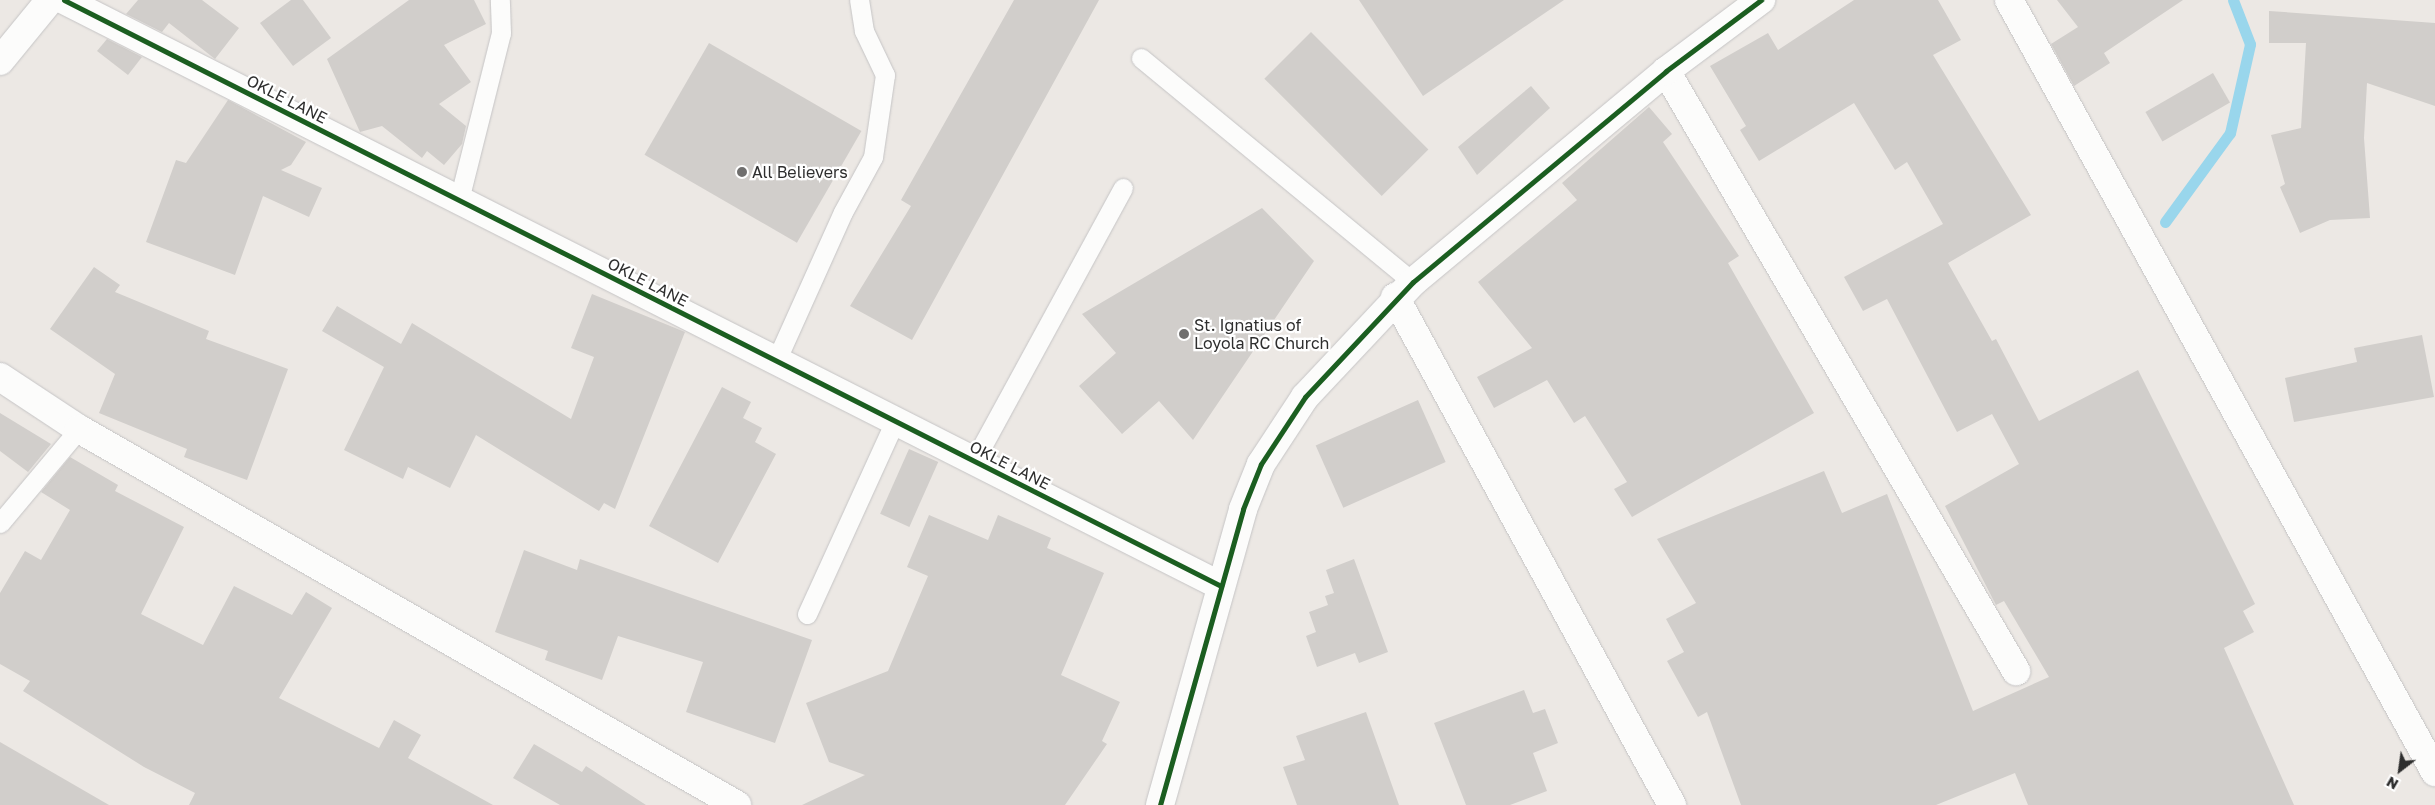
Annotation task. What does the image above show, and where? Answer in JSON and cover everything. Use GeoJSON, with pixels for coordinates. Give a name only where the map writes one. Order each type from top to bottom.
{"type":"FeatureCollection","features":[{"type":"Feature","properties":{"kind":"street"},"geometry":{"type":"LineString","coordinates":[[0,61],[50,0]]}},
{"type":"Feature","properties":{"kind":"street","name":"OKLE LANE"},"geometry":{"type":"LineString","coordinates":[[64,0],[1221,586]]}},
{"type":"Feature","properties":{"kind":"street"},"geometry":{"type":"LineString","coordinates":[[1160,805],[1221,586],[1262,464],[1305,397],[1404,290],[1666,71],[1761,0]]}},
{"type":"Feature","properties":{"kind":"street"},"geometry":{"type":"LineString","coordinates":[[2009,0],[2435,772]]}},
{"type":"Feature","properties":{"kind":"street"},"geometry":{"type":"LineString","coordinates":[[1666,71],[2016,671]]}},
{"type":"Feature","properties":{"kind":"street"},"geometry":{"type":"LineString","coordinates":[[1404,290],[1672,805]]}},
{"type":"Feature","properties":{"kind":"street"},"geometry":{"type":"LineString","coordinates":[[0,377],[79,429],[736,805]]}},
{"type":"Feature","properties":{"kind":"lane"},"geometry":{"type":"LineString","coordinates":[[459,200],[501,33],[500,0]]}},
{"type":"Feature","properties":{"kind":"lane"},"geometry":{"type":"LineString","coordinates":[[776,361],[843,212],[873,157],[885,75],[864,31],[859,0]]}},
{"type":"Feature","properties":{"kind":"lane"},"geometry":{"type":"LineString","coordinates":[[1141,58],[1404,290]]}},
{"type":"Feature","properties":{"kind":"lane"},"geometry":{"type":"LineString","coordinates":[[974,462],[1123,188]]}},
{"type":"Feature","properties":{"kind":"lane"},"geometry":{"type":"LineString","coordinates":[[807,614],[895,421]]}},
{"type":"Feature","properties":{"kind":"lane"},"geometry":{"type":"LineString","coordinates":[[0,523],[79,429]]}},
{"type":"Feature","properties":{"kind":"building"},"geometry":{"type":"Polygon","coordinates":[[[138,0],[202,0],[239,28],[215,59],[169,23],[162,32],[126,14],[138,0]]]}},
{"type":"Feature","properties":{"kind":"building"},"geometry":{"type":"Polygon","coordinates":[[[291,0],[303,0],[331,38],[293,66],[260,23],[291,0]]]}},
{"type":"Feature","properties":{"kind":"building"},"geometry":{"type":"Polygon","coordinates":[[[409,0],[474,0],[486,24],[444,45],[471,82],[439,104],[466,126],[462,144],[444,165],[427,151],[422,158],[382,126],[360,132],[327,59],[409,0]]]}},
{"type":"Feature","properties":{"kind":"building"},"geometry":{"type":"Polygon","coordinates":[[[1014,0],[1099,0],[912,340],[850,306],[911,206],[901,200],[1014,0]]]}},
{"type":"Feature","properties":{"kind":"building"},"geometry":{"type":"Polygon","coordinates":[[[1359,0],[1564,0],[1423,96],[1359,0]]]}},
{"type":"Feature","properties":{"kind":"building"},"geometry":{"type":"Polygon","coordinates":[[[1854,0],[1938,0],[1961,40],[1933,55],[2031,215],[1948,263],[1992,341],[1996,339],[2039,421],[2138,370],[2255,604],[2243,611],[2254,632],[2224,648],[2294,805],[2028,805],[2015,773],[1936,805],[1741,805],[1707,712],[1698,717],[1667,661],[1684,652],[1666,619],[1696,603],[1657,539],[1824,471],[1842,513],[1887,494],[1973,711],[2049,677],[2004,601],[1996,605],[1945,506],[2019,464],[1992,414],[1957,432],[1887,299],[1863,311],[1844,277],[1943,224],[1907,162],[1895,170],[1854,103],[1759,161],[1740,130],[1746,126],[1710,66],[1768,33],[1778,50],[1854,0]]]}},
{"type":"Feature","properties":{"kind":"building"},"geometry":{"type":"Polygon","coordinates":[[[2057,0],[2183,0],[2104,53],[2110,63],[2074,86],[2051,44],[2078,27],[2057,0]]]}},
{"type":"Feature","properties":{"kind":"building"},"geometry":{"type":"Polygon","coordinates":[[[2269,11],[2435,23],[2435,106],[2367,83],[2364,138],[2370,218],[2330,220],[2300,233],[2280,187],[2285,184],[2271,135],[2301,128],[2306,43],[2269,43],[2269,11]]]}},
{"type":"Feature","properties":{"kind":"building"},"geometry":{"type":"Polygon","coordinates":[[[1311,32],[1428,149],[1382,196],[1264,79],[1311,32]]]}},
{"type":"Feature","properties":{"kind":"building"},"geometry":{"type":"Polygon","coordinates":[[[107,39],[142,57],[128,75],[97,51],[107,39]]]}},
{"type":"Feature","properties":{"kind":"building"},"geometry":{"type":"Polygon","coordinates":[[[709,43],[861,131],[797,243],[644,155],[709,43]]]}},
{"type":"Feature","properties":{"kind":"building"},"geometry":{"type":"Polygon","coordinates":[[[2213,73],[2230,102],[2162,141],[2145,112],[2213,73]]]}},
{"type":"Feature","properties":{"kind":"building"},"geometry":{"type":"Polygon","coordinates":[[[1531,86],[1550,108],[1477,175],[1458,147],[1531,86]]]}},
{"type":"Feature","properties":{"kind":"building"},"geometry":{"type":"Polygon","coordinates":[[[228,100],[306,142],[291,165],[281,170],[322,188],[309,217],[263,196],[235,275],[146,242],[176,160],[186,163],[228,100]]]}},
{"type":"Feature","properties":{"kind":"building"},"geometry":{"type":"Polygon","coordinates":[[[1649,107],[1672,134],[1663,142],[1739,256],[1728,263],[1814,413],[1632,517],[1614,489],[1627,482],[1585,416],[1574,423],[1547,380],[1494,408],[1477,377],[1532,348],[1478,282],[1577,200],[1562,183],[1649,107]]]}},
{"type":"Feature","properties":{"kind":"building"},"geometry":{"type":"Polygon","coordinates":[[[1262,208],[1314,261],[1193,440],[1159,401],[1122,434],[1079,386],[1116,353],[1082,314],[1262,208]]]}},
{"type":"Feature","properties":{"kind":"building"},"geometry":{"type":"Polygon","coordinates":[[[94,267],[120,285],[115,292],[209,331],[206,339],[288,369],[247,480],[184,457],[187,449],[99,413],[115,374],[50,329],[94,267]]]}},
{"type":"Feature","properties":{"kind":"building"},"geometry":{"type":"Polygon","coordinates":[[[592,294],[685,332],[615,509],[604,503],[599,511],[476,435],[450,488],[408,467],[403,479],[344,450],[384,367],[322,331],[337,306],[401,344],[412,323],[571,419],[594,357],[571,348],[592,294]]]}},
{"type":"Feature","properties":{"kind":"building"},"geometry":{"type":"Polygon","coordinates":[[[2422,335],[2434,397],[2294,422],[2285,378],[2357,362],[2354,348],[2422,335]]]}},
{"type":"Feature","properties":{"kind":"building"},"geometry":{"type":"Polygon","coordinates":[[[722,387],[751,402],[743,418],[762,428],[755,442],[776,454],[718,563],[649,526],[722,387]]]}},
{"type":"Feature","properties":{"kind":"building"},"geometry":{"type":"Polygon","coordinates":[[[1418,400],[1446,462],[1343,508],[1316,446],[1418,400]]]}},
{"type":"Feature","properties":{"kind":"building"},"geometry":{"type":"Polygon","coordinates":[[[0,413],[51,444],[28,472],[0,451],[0,413]]]}},
{"type":"Feature","properties":{"kind":"building"},"geometry":{"type":"Polygon","coordinates":[[[909,449],[938,462],[909,527],[880,514],[909,449]]]}},
{"type":"Feature","properties":{"kind":"building"},"geometry":{"type":"Polygon","coordinates":[[[70,457],[118,485],[115,491],[184,527],[141,614],[203,645],[234,586],[292,615],[306,592],[332,608],[279,698],[379,748],[394,720],[421,735],[408,758],[493,805],[189,805],[195,793],[144,767],[23,691],[30,681],[0,664],[0,593],[25,551],[41,560],[70,510],[41,492],[70,457]]]}},
{"type":"Feature","properties":{"kind":"building"},"geometry":{"type":"Polygon","coordinates":[[[929,515],[988,540],[998,515],[1051,538],[1047,548],[1104,573],[1061,675],[1120,702],[1102,741],[1107,744],[1065,805],[802,805],[865,775],[829,762],[806,703],[888,671],[928,576],[907,567],[929,515]]]}},
{"type":"Feature","properties":{"kind":"building"},"geometry":{"type":"Polygon","coordinates":[[[524,550],[577,570],[580,559],[812,640],[775,743],[686,712],[703,662],[618,636],[602,680],[545,660],[548,651],[495,632],[524,550]]]}},
{"type":"Feature","properties":{"kind":"building"},"geometry":{"type":"Polygon","coordinates":[[[1354,559],[1388,652],[1359,663],[1355,653],[1317,667],[1306,636],[1316,632],[1309,612],[1328,605],[1325,596],[1334,593],[1326,570],[1354,559]]]}},
{"type":"Feature","properties":{"kind":"building"},"geometry":{"type":"Polygon","coordinates":[[[1524,690],[1533,713],[1545,709],[1558,743],[1533,753],[1547,791],[1510,805],[1466,805],[1434,723],[1524,690]]]}},
{"type":"Feature","properties":{"kind":"building"},"geometry":{"type":"Polygon","coordinates":[[[1366,712],[1399,805],[1297,805],[1283,767],[1305,760],[1296,736],[1366,712]]]}},
{"type":"Feature","properties":{"kind":"building"},"geometry":{"type":"Polygon","coordinates":[[[0,742],[109,805],[0,805],[0,742]]]}},
{"type":"Feature","properties":{"kind":"building"},"geometry":{"type":"Polygon","coordinates":[[[534,744],[582,772],[586,766],[646,805],[560,805],[513,778],[534,744]]]}},
{"type":"Feature","properties":{"kind":"waterway"},"geometry":{"type":"LineString","coordinates":[[2165,222],[2230,133],[2250,44],[2233,0]]}},
{"type":"Feature","properties":{"kind":"cycle path"},"geometry":{"type":"LineString","coordinates":[[64,0],[1221,586]]}},
{"type":"Feature","properties":{"kind":"cycle path"},"geometry":{"type":"LineString","coordinates":[[1160,805],[1243,509],[1261,464],[1305,397],[1413,282],[1666,71],[1761,0]]}},
{"type":"Feature","properties":{"kind":"place","name":"All Believers"},"geometry":{"type":"Point","coordinates":[742,172]}},
{"type":"Feature","properties":{"kind":"place","name":"St. Ignatius of Loyola RC Church"},"geometry":{"type":"Point","coordinates":[1184,334]}}]}
